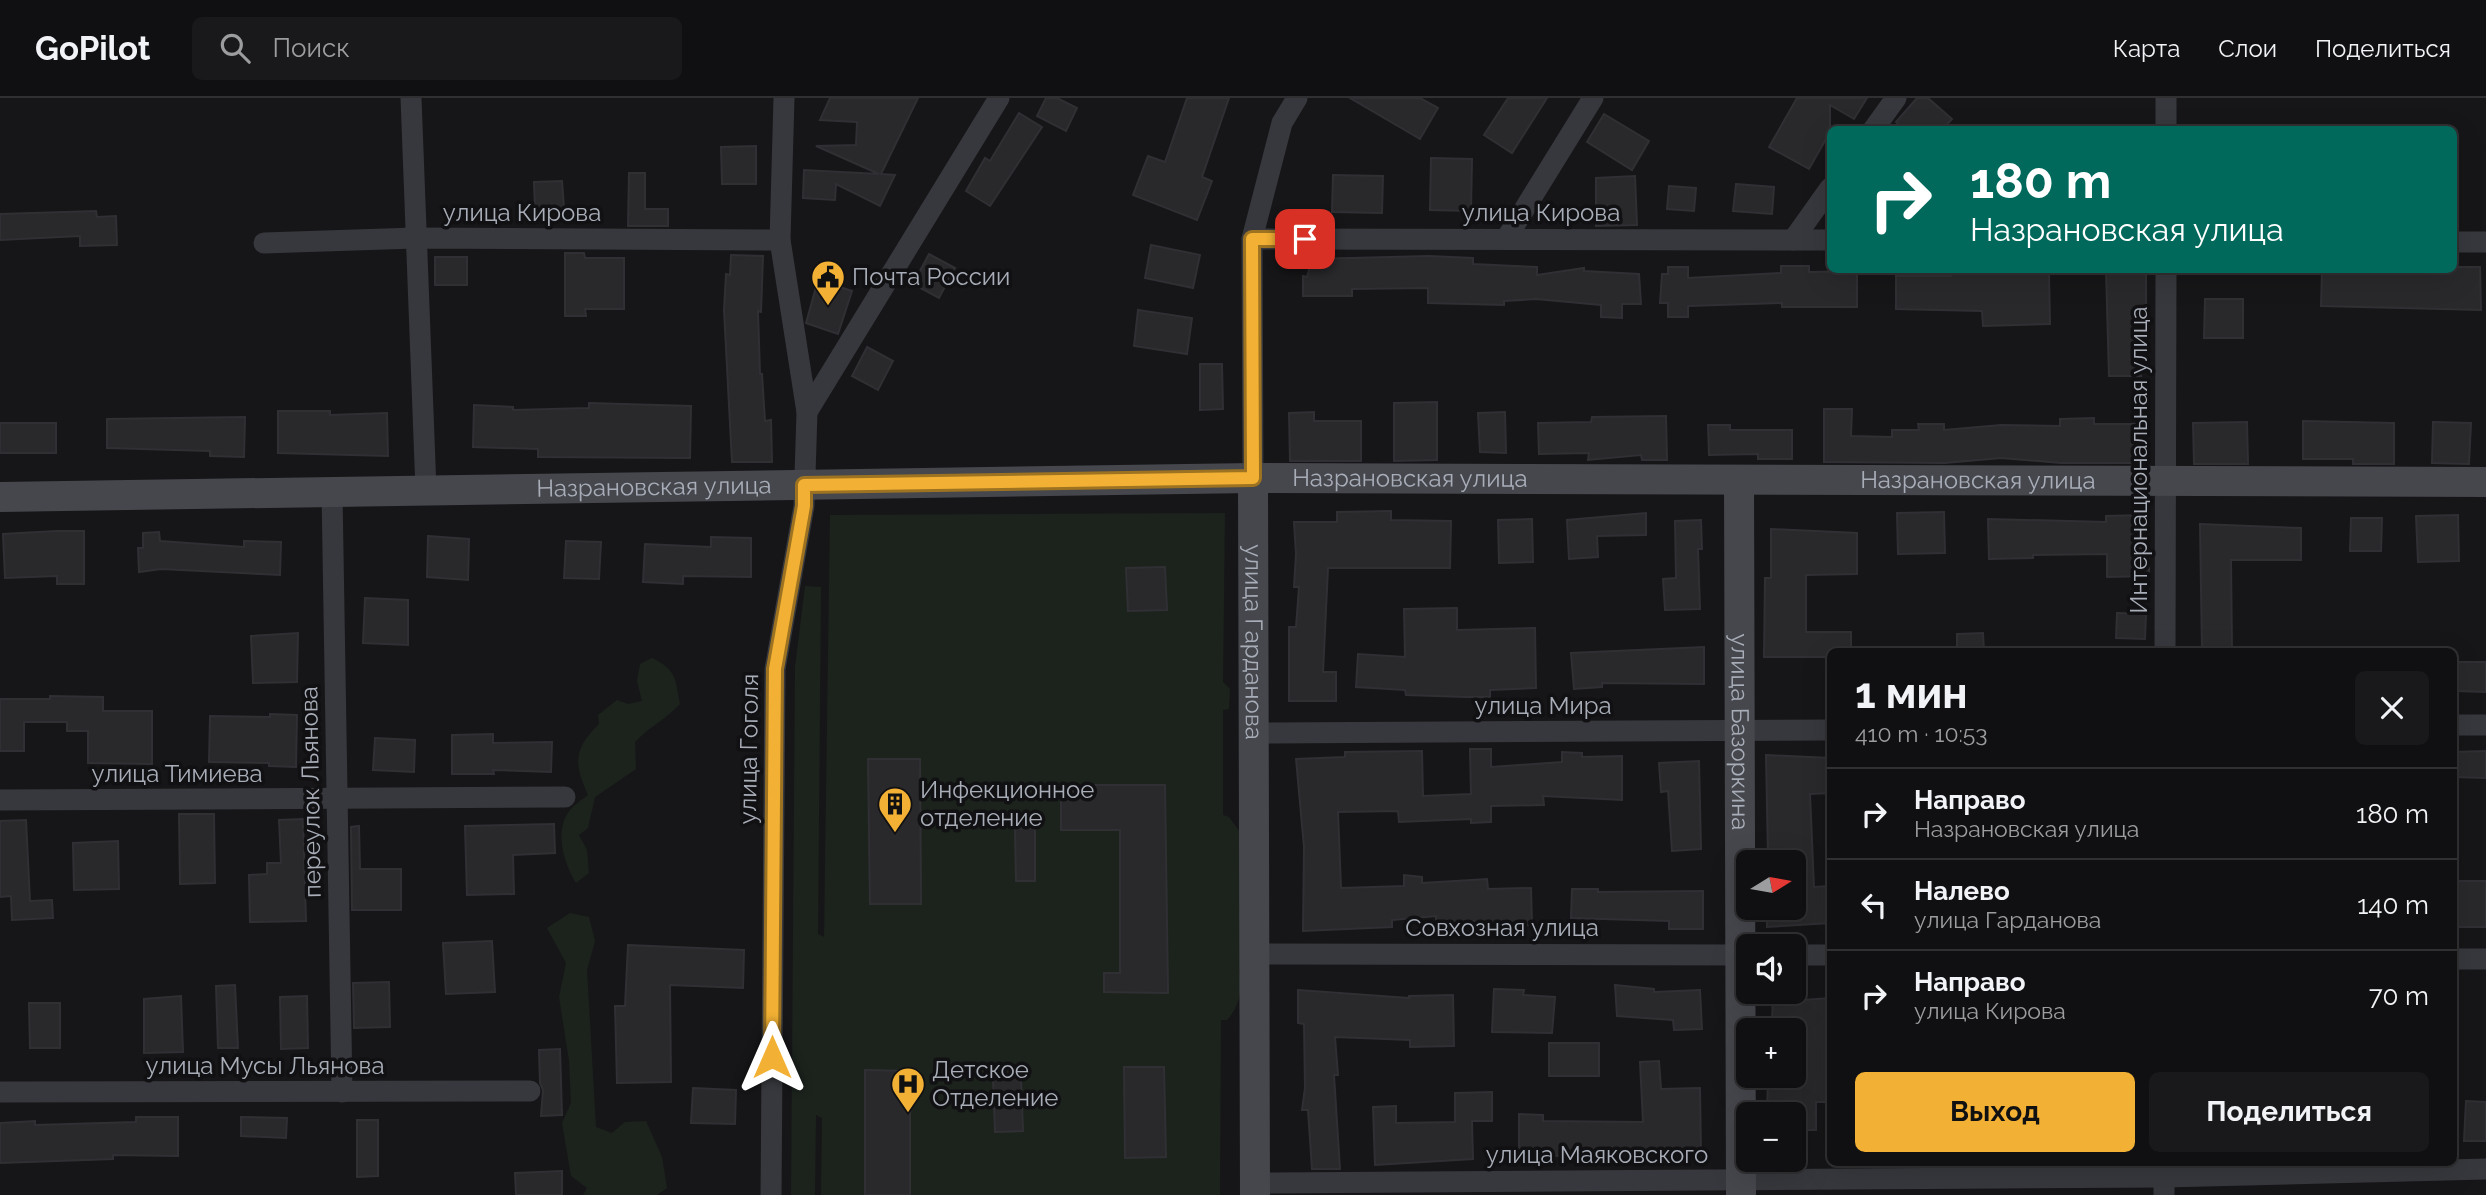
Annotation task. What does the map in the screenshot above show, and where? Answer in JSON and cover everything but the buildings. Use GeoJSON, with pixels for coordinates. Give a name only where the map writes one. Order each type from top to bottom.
{"type":"FeatureCollection","features":[{"type":"Feature","properties":{"kind":"street"},"geometry":{"type":"LineString","coordinates":[[411,98],[426,490]]}},
{"type":"Feature","properties":{"kind":"street","name":"улица Гоголя"},"geometry":{"type":"LineString","coordinates":[[771,1195],[775,669],[804,506],[807,412],[780,240],[784,98]]}},
{"type":"Feature","properties":{"kind":"street"},"geometry":{"type":"LineString","coordinates":[[807,412],[999,98]]}},
{"type":"Feature","properties":{"kind":"street","name":"улица Гарданова"},"geometry":{"type":"LineString","coordinates":[[1255,1189],[1256,733],[1252,239],[1283,123],[1297,98]]}},
{"type":"Feature","properties":{"kind":"street"},"geometry":{"type":"LineString","coordinates":[[1506,239],[1592,98]]}},
{"type":"Feature","properties":{"kind":"street"},"geometry":{"type":"LineString","coordinates":[[1876,126],[1896,98]]}},
{"type":"Feature","properties":{"kind":"street"},"geometry":{"type":"LineString","coordinates":[[2166,98],[2166,126]]}},
{"type":"Feature","properties":{"kind":"street"},"geometry":{"type":"LineString","coordinates":[[1793,240],[1827,192]]}},
{"type":"Feature","properties":{"kind":"street","name":"улица Кирова"},"geometry":{"type":"LineString","coordinates":[[264,243],[415,238],[780,240]]}},
{"type":"Feature","properties":{"kind":"street","name":"улица Кирова"},"geometry":{"type":"LineString","coordinates":[[1252,239],[1827,240]]}},
{"type":"Feature","properties":{"kind":"street"},"geometry":{"type":"LineString","coordinates":[[2457,242],[2486,242]]}},
{"type":"Feature","properties":{"kind":"street","name":"Интернациональная улица"},"geometry":{"type":"LineString","coordinates":[[2165,648],[2166,273]]}},
{"type":"Feature","properties":{"kind":"street","name":"Назрановская улица"},"geometry":{"type":"LineString","coordinates":[[0,497],[1253,478],[2486,482]]}},
{"type":"Feature","properties":{"kind":"street","name":"улица Базоркина"},"geometry":{"type":"LineString","coordinates":[[1739,480],[1739,731],[1744,934]]}},
{"type":"Feature","properties":{"kind":"street","name":"переулок Льянова"},"geometry":{"type":"LineString","coordinates":[[332,492],[342,1092]]}},
{"type":"Feature","properties":{"kind":"street"},"geometry":{"type":"LineString","coordinates":[[2457,725],[2486,724]]}},
{"type":"Feature","properties":{"kind":"street","name":"улица Мира"},"geometry":{"type":"LineString","coordinates":[[1256,733],[1827,730]]}},
{"type":"Feature","properties":{"kind":"street","name":"улица Тимиева"},"geometry":{"type":"LineString","coordinates":[[0,800],[338,801],[565,797]]}},
{"type":"Feature","properties":{"kind":"street","name":"Совхозная улица"},"geometry":{"type":"LineString","coordinates":[[1255,954],[1736,955]]}},
{"type":"Feature","properties":{"kind":"street"},"geometry":{"type":"LineString","coordinates":[[1806,955],[1827,955]]}},
{"type":"Feature","properties":{"kind":"street"},"geometry":{"type":"LineString","coordinates":[[2457,959],[2486,959]]}},
{"type":"Feature","properties":{"kind":"street","name":"улица Базоркина"},"geometry":{"type":"LineString","coordinates":[[1741,1188],[1743,1004]]}},
{"type":"Feature","properties":{"kind":"street","name":"улица Мусы Льянова"},"geometry":{"type":"LineString","coordinates":[[0,1092],[530,1091]]}},
{"type":"Feature","properties":{"kind":"street","name":"улица Маяковского"},"geometry":{"type":"LineString","coordinates":[[1255,1189],[1741,1188],[2486,1169]]}},
{"type":"Feature","properties":{"kind":"shaded area"},"geometry":{"type":"Polygon","coordinates":[[[1225,513],[1223,682],[1230,689],[1229,709],[1223,710],[1223,815],[1229,817],[1240,832],[1244,963],[1239,971],[1240,991],[1237,1003],[1227,1020],[1221,1020],[1220,1195],[821,1195],[822,1118],[816,1115],[815,1195],[791,1195],[795,667],[805,586],[821,587],[818,934],[824,937],[830,515],[1225,513]]]}},
{"type":"Feature","properties":{"kind":"shaded area"},"geometry":{"type":"Polygon","coordinates":[[[652,658],[671,671],[680,704],[635,742],[636,769],[595,797],[588,828],[579,835],[587,850],[589,873],[576,883],[564,857],[562,826],[573,807],[588,795],[578,765],[580,749],[599,724],[598,715],[617,700],[628,704],[642,701],[637,681],[640,664],[652,658]]]}},
{"type":"Feature","properties":{"kind":"shaded area"},"geometry":{"type":"Polygon","coordinates":[[[570,913],[589,917],[595,941],[587,970],[596,1127],[612,1133],[625,1122],[646,1121],[662,1157],[667,1188],[657,1195],[583,1195],[587,1188],[571,1176],[562,1123],[571,1103],[569,1061],[559,997],[566,963],[547,928],[570,913]]]}},
{"type":"Feature","properties":{"kind":"place","name":"Почта России"},"geometry":{"type":"Point","coordinates":[828,307]}},
{"type":"Feature","properties":{"kind":"place","name":"Инфекционное отделение"},"geometry":{"type":"Point","coordinates":[895,834]}},
{"type":"Feature","properties":{"kind":"place","name":"Детское Отделение"},"geometry":{"type":"Point","coordinates":[908,1114]}},
{"type":"Feature","properties":{"kind":"route"},"geometry":{"type":"LineString","coordinates":[[772,1057],[775,669],[804,506],[804,485],[1253,478],[1252,239],[1305,239]]}}]}
